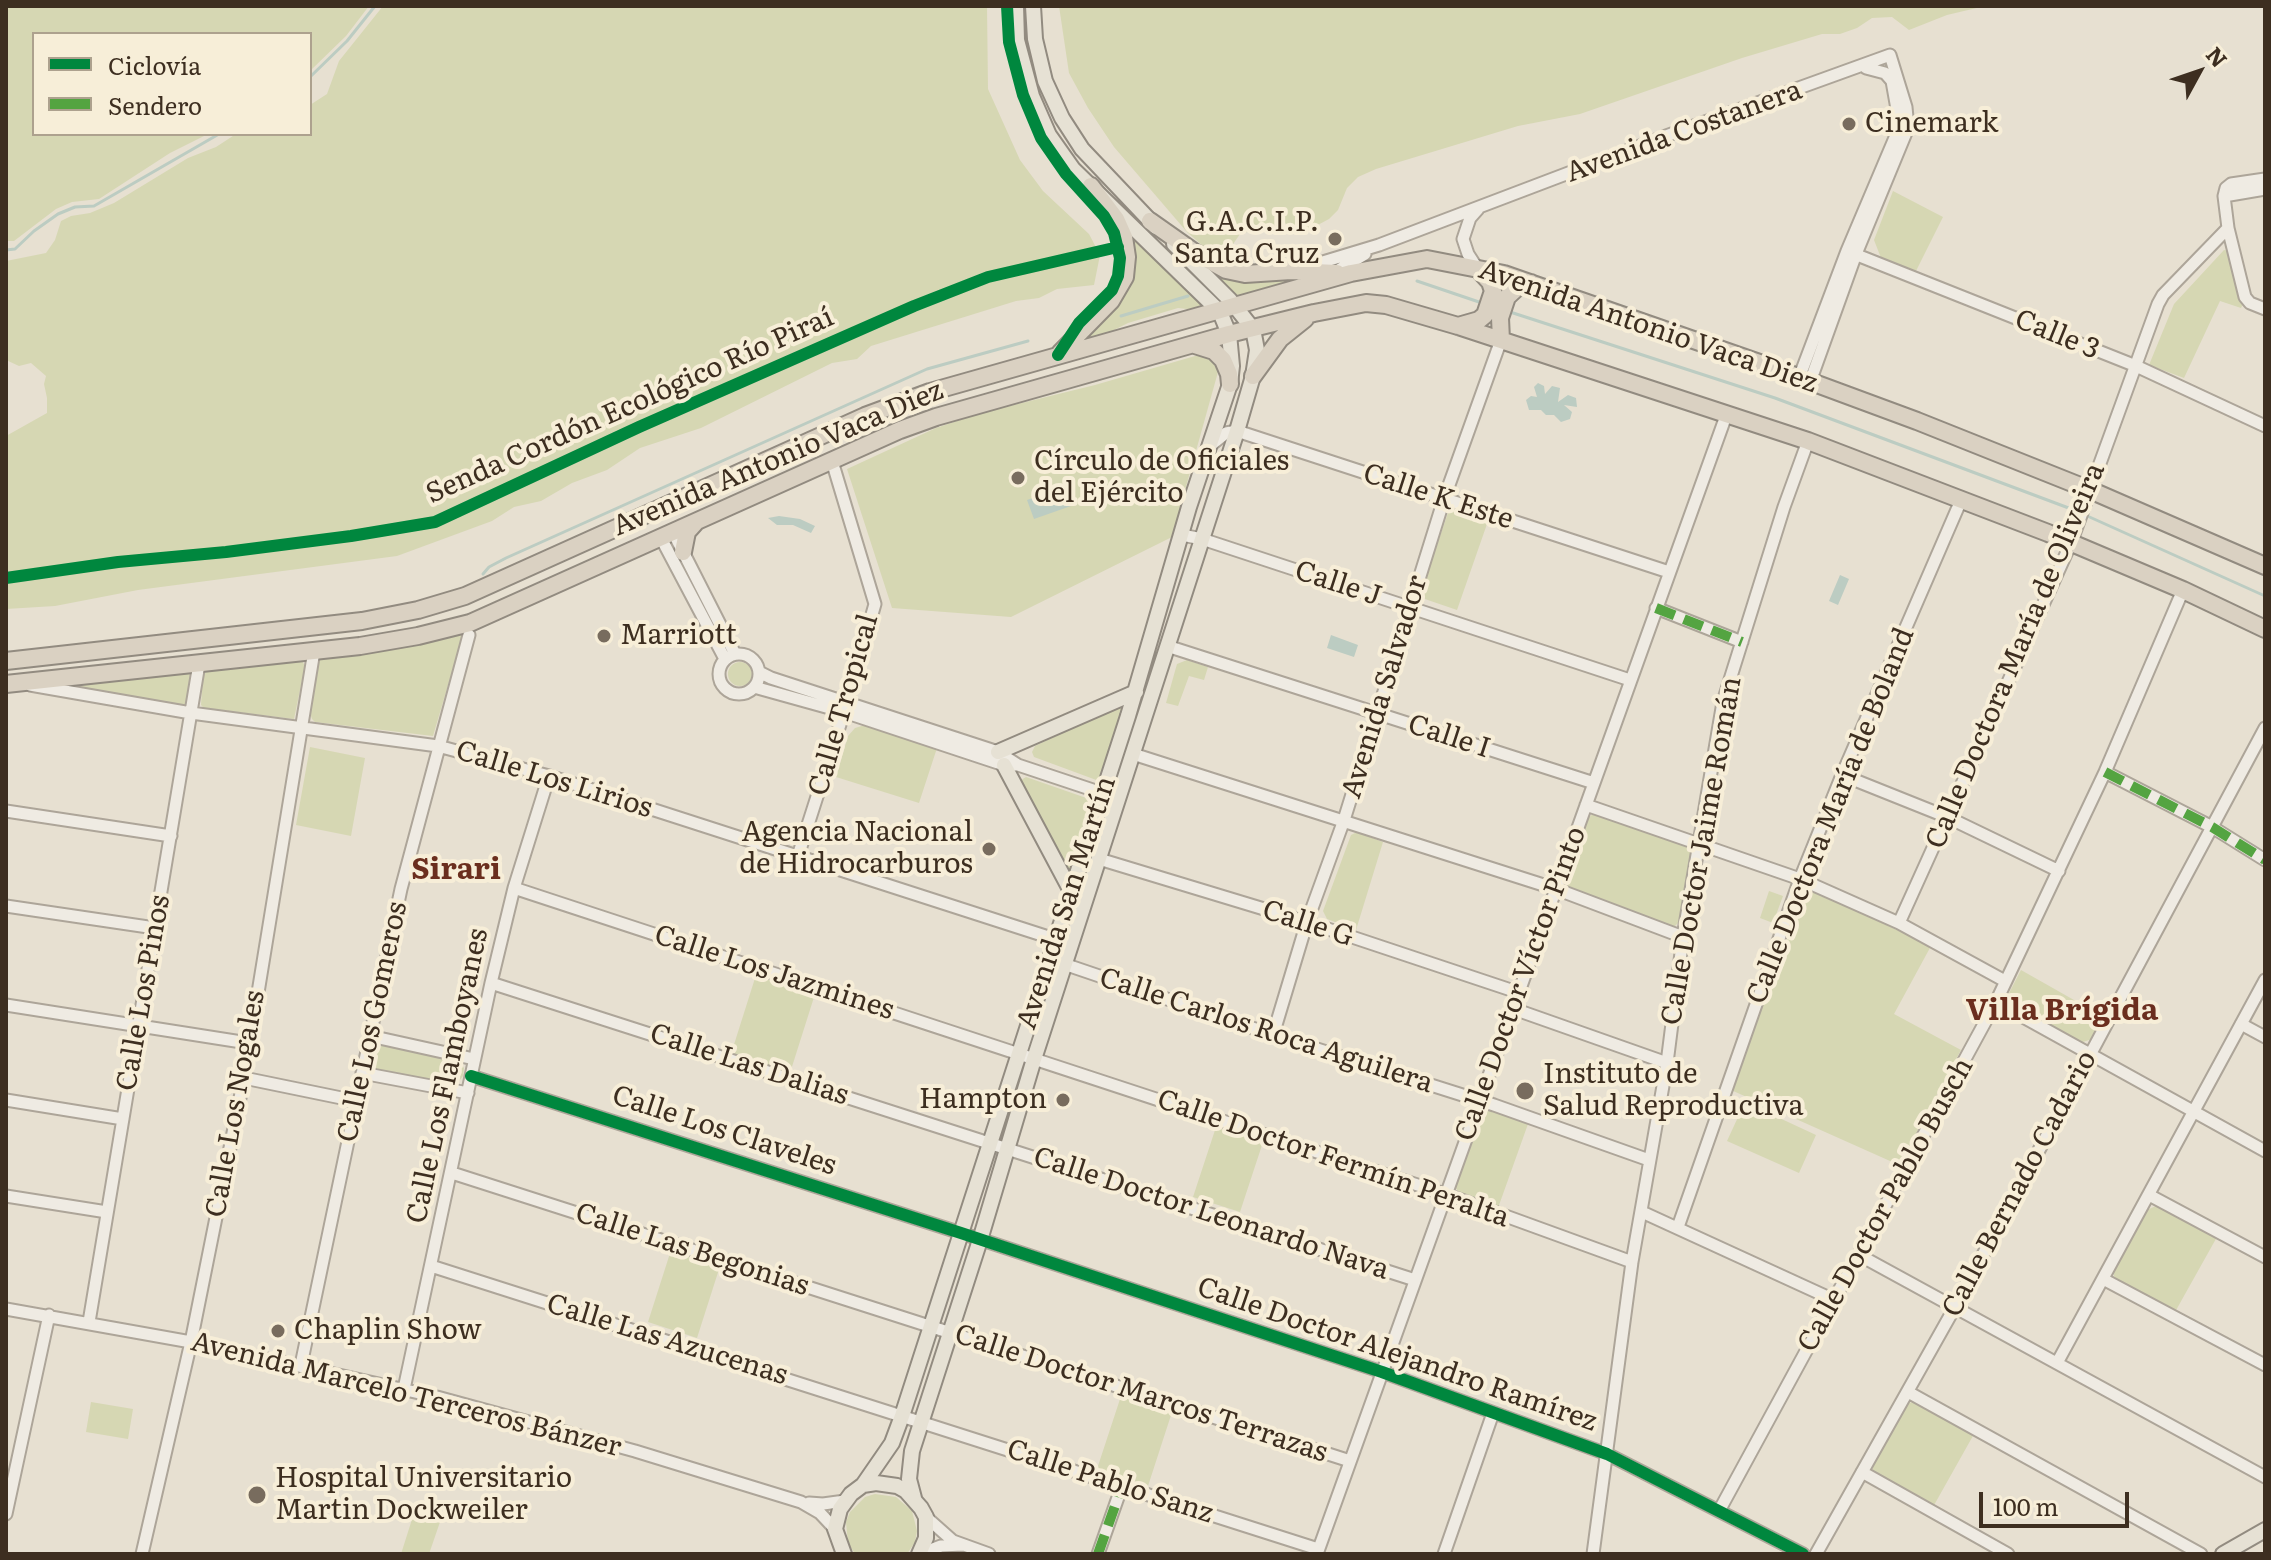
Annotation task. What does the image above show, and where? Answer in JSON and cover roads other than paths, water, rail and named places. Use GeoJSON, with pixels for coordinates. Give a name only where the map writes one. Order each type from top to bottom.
{"type":"FeatureCollection","features":[{"type":"Feature","properties":{"kind":"highway"},"geometry":{"type":"LineString","coordinates":[[1058,355],[1111,301],[1125,277],[1127,257],[1124,237],[1116,219],[1091,186]]}},
{"type":"Feature","properties":{"kind":"highway"},"geometry":{"type":"LineString","coordinates":[[1150,221],[1226,270],[1242,274],[1291,271],[1351,273]]}},
{"type":"Feature","properties":{"kind":"highway","name":"Avenida Antonio Vaca Diez"},"geometry":{"type":"LineString","coordinates":[[6,661],[362,621],[418,610],[465,596],[865,416],[944,387],[1228,310],[1351,273],[1427,259],[1477,268],[1531,283],[1917,421],[2265,566]]}},
{"type":"Feature","properties":{"kind":"highway"},"geometry":{"type":"LineString","coordinates":[[1458,326],[1485,315],[1493,291],[1490,282],[1477,268]]}},
{"type":"Feature","properties":{"kind":"highway"},"geometry":{"type":"LineString","coordinates":[[1501,340],[1500,318],[1507,297],[1520,285],[1531,283]]}},
{"type":"Feature","properties":{"kind":"highway","name":"Avenida Antonio Vaca Diez"},"geometry":{"type":"LineString","coordinates":[[14,684],[314,651],[418,636],[470,623],[900,430],[964,408],[1229,334],[1366,303],[1386,305],[1458,326],[1727,413],[2073,537],[2265,629]]}},
{"type":"Feature","properties":{"kind":"highway"},"geometry":{"type":"LineString","coordinates":[[1253,376],[1280,339],[1314,313]]}},
{"type":"Feature","properties":{"kind":"highway"},"geometry":{"type":"LineString","coordinates":[[1193,345],[1214,351],[1227,368],[1230,384]]}},
{"type":"Feature","properties":{"kind":"highway"},"geometry":{"type":"LineString","coordinates":[[832,461],[827,442],[831,435],[865,416]]}},
{"type":"Feature","properties":{"kind":"highway"},"geometry":{"type":"LineString","coordinates":[[683,552],[687,532],[696,522]]}},
{"type":"Feature","properties":{"kind":"main road"},"geometry":{"type":"LineString","coordinates":[[1016,6],[1017,40],[1032,96],[1049,135],[1073,169],[1228,310],[1253,329]]}},
{"type":"Feature","properties":{"kind":"main road"},"geometry":{"type":"LineString","coordinates":[[1033,6],[1035,39],[1045,81],[1062,118],[1082,149],[1228,310]]}},
{"type":"Feature","properties":{"kind":"main road","name":"Avenida San Martín"},"geometry":{"type":"LineString","coordinates":[[845,1501],[863,1485],[892,1443],[902,1416],[1136,692],[1214,426],[1230,384],[1232,366],[1228,310]]}},
{"type":"Feature","properties":{"kind":"main road","name":"Avenida San Martín"},"geometry":{"type":"LineString","coordinates":[[914,1498],[909,1465],[1070,944],[1237,431],[1253,376],[1257,350],[1253,329]]}},
{"type":"Feature","properties":{"kind":"main road"},"geometry":{"type":"LineString","coordinates":[[1160,612],[1176,617]]}},
{"type":"Feature","properties":{"kind":"main road"},"geometry":{"type":"LineString","coordinates":[[1071,891],[1007,761],[1136,692]]}},
{"type":"Feature","properties":{"kind":"main road"},"geometry":{"type":"LineString","coordinates":[[1128,716],[1143,722]]}},
{"type":"Feature","properties":{"kind":"main road"},"geometry":{"type":"LineString","coordinates":[[863,1485],[897,1486],[914,1498],[926,1517],[926,1538],[920,1554]]}},
{"type":"Feature","properties":{"kind":"main road"},"geometry":{"type":"LineString","coordinates":[[843,1554],[835,1529],[845,1501]]}},
{"type":"Feature","properties":{"kind":"main road"},"geometry":{"type":"LineString","coordinates":[[2223,1554],[2265,1530]]}},
{"type":"Feature","properties":{"kind":"street","name":"Avenida Costanera"},"geometry":{"type":"LineString","coordinates":[[1379,245],[1890,55],[1906,107],[1908,128],[1852,252]]}},
{"type":"Feature","properties":{"kind":"street"},"geometry":{"type":"LineString","coordinates":[[1805,380],[1900,126],[1892,81],[1885,73],[1861,67]]}},
{"type":"Feature","properties":{"kind":"street"},"geometry":{"type":"LineString","coordinates":[[2265,179],[2231,184],[2225,192],[2228,228],[2245,297],[2250,303],[2265,309]]}},
{"type":"Feature","properties":{"kind":"street"},"geometry":{"type":"LineString","coordinates":[[2225,192],[2265,189]]}},
{"type":"Feature","properties":{"kind":"street"},"geometry":{"type":"LineString","coordinates":[[1477,268],[1463,239],[1470,218],[1478,209]]}},
{"type":"Feature","properties":{"kind":"street","name":"Calle Doctora María de Oliveira"},"geometry":{"type":"LineString","coordinates":[[1899,923],[2073,537],[2163,295],[2228,228]]}},
{"type":"Feature","properties":{"kind":"street"},"geometry":{"type":"LineString","coordinates":[[1291,271],[1379,245]]}},
{"type":"Feature","properties":{"kind":"street"},"geometry":{"type":"LineString","coordinates":[[1312,286],[1379,245]]}},
{"type":"Feature","properties":{"kind":"street","name":"Calle 3"},"geometry":{"type":"LineString","coordinates":[[1852,252],[2136,366],[2265,426]]}},
{"type":"Feature","properties":{"kind":"street"},"geometry":{"type":"LineString","coordinates":[[1494,280],[1512,285],[1501,298],[1493,330],[1478,326],[1489,319],[1497,291],[1494,280]]}},
{"type":"Feature","properties":{"kind":"street","name":"Avenida Salvador"},"geometry":{"type":"LineString","coordinates":[[1273,1035],[1444,499],[1501,340]]}},
{"type":"Feature","properties":{"kind":"street","name":"Calle Doctor Víctor Pinto"},"geometry":{"type":"LineString","coordinates":[[1318,1552],[1727,413]]}},
{"type":"Feature","properties":{"kind":"street"},"geometry":{"type":"LineString","coordinates":[[1210,445],[1226,433],[1237,431]]}},
{"type":"Feature","properties":{"kind":"street","name":"Calle K Este"},"geometry":{"type":"LineString","coordinates":[[1237,431],[1669,572]]}},
{"type":"Feature","properties":{"kind":"street","name":"Calle Doctor Jaime Román"},"geometry":{"type":"LineString","coordinates":[[1593,1554],[1632,1262],[1667,1063],[1683,937],[1723,702],[1808,441]]}},
{"type":"Feature","properties":{"kind":"street","name":"Calle Tropical"},"geometry":{"type":"LineString","coordinates":[[798,856],[875,604],[832,461]]}},
{"type":"Feature","properties":{"kind":"street","name":"Calle Doctora María de Boland"},"geometry":{"type":"LineString","coordinates":[[1678,1227],[1800,879],[1962,498]]}},
{"type":"Feature","properties":{"kind":"street"},"geometry":{"type":"LineString","coordinates":[[667,535],[683,552],[730,656]]}},
{"type":"Feature","properties":{"kind":"street"},"geometry":{"type":"LineString","coordinates":[[667,535],[730,656]]}},
{"type":"Feature","properties":{"kind":"street","name":"Calle J"},"geometry":{"type":"LineString","coordinates":[[1182,535],[1630,680]]}},
{"type":"Feature","properties":{"kind":"street","name":"Calle Doctor Pablo Busch"},"geometry":{"type":"LineString","coordinates":[[1719,1511],[1996,1002],[2105,772],[2183,590]]}},
{"type":"Feature","properties":{"kind":"street"},"geometry":{"type":"LineString","coordinates":[[1656,608],[1742,642]]}},
{"type":"Feature","properties":{"kind":"street","name":"Calle Los Gomeros"},"geometry":{"type":"LineString","coordinates":[[301,1365],[401,889],[469,635]]}},
{"type":"Feature","properties":{"kind":"street","name":"Calle I"},"geometry":{"type":"LineString","coordinates":[[1167,646],[1594,783]]}},
{"type":"Feature","properties":{"kind":"street","name":"Calle Los Nogales"},"geometry":{"type":"LineString","coordinates":[[142,1554],[191,1342],[244,1078],[314,651]]}},
{"type":"Feature","properties":{"kind":"street"},"geometry":{"type":"LineString","coordinates":[[730,656],[719,673],[725,688],[740,694],[754,687],[846,707]]}},
{"type":"Feature","properties":{"kind":"street"},"geometry":{"type":"LineString","coordinates":[[730,656],[751,658],[759,672],[846,707],[1102,793]]}},
{"type":"Feature","properties":{"kind":"street","name":"Calle Los Pinos"},"geometry":{"type":"LineString","coordinates":[[89,1322],[199,664]]}},
{"type":"Feature","properties":{"kind":"street"},"geometry":{"type":"LineString","coordinates":[[754,687],[759,672]]}},
{"type":"Feature","properties":{"kind":"street","name":"Calle Los Lirios"},"geometry":{"type":"LineString","coordinates":[[14,684],[191,713],[438,746],[549,776],[1070,944]]}},
{"type":"Feature","properties":{"kind":"street","name":"Calle Bernado Cadario"},"geometry":{"type":"LineString","coordinates":[[1816,1554],[1955,1307],[2265,728]]}},
{"type":"Feature","properties":{"kind":"street"},"geometry":{"type":"LineString","coordinates":[[1133,754],[1556,889],[1683,937]]}},
{"type":"Feature","properties":{"kind":"street"},"geometry":{"type":"LineString","coordinates":[[2105,772],[2212,827],[2265,860]]}},
{"type":"Feature","properties":{"kind":"street"},"geometry":{"type":"LineString","coordinates":[[1842,775],[1947,817],[2059,871]]}},
{"type":"Feature","properties":{"kind":"street","name":"Calle Los Flamboyanes"},"geometry":{"type":"LineString","coordinates":[[404,1389],[491,983],[514,888],[549,776]]}},
{"type":"Feature","properties":{"kind":"street"},"geometry":{"type":"LineString","coordinates":[[1586,805],[1800,879],[1899,923],[2005,981]]}},
{"type":"Feature","properties":{"kind":"street"},"geometry":{"type":"LineString","coordinates":[[6,811],[171,836]]}},
{"type":"Feature","properties":{"kind":"street","name":"Calle G"},"geometry":{"type":"LineString","coordinates":[[1099,859],[1307,922],[1517,992]]}},
{"type":"Feature","properties":{"kind":"street","name":"Calle Los Jazmines"},"geometry":{"type":"LineString","coordinates":[[514,888],[1034,1059]]}},
{"type":"Feature","properties":{"kind":"street"},"geometry":{"type":"LineString","coordinates":[[6,906],[155,928]]}},
{"type":"Feature","properties":{"kind":"street","name":"Calle Carlos Roca Aguilera"},"geometry":{"type":"LineString","coordinates":[[1064,964],[1649,1160]]}},
{"type":"Feature","properties":{"kind":"street"},"geometry":{"type":"LineString","coordinates":[[2057,1363],[2265,980]]}},
{"type":"Feature","properties":{"kind":"street","name":"Calle Las Dalias"},"geometry":{"type":"LineString","coordinates":[[491,983],[1007,1148]]}},
{"type":"Feature","properties":{"kind":"street"},"geometry":{"type":"LineString","coordinates":[[1996,1002],[2265,1151]]}},
{"type":"Feature","properties":{"kind":"street"},"geometry":{"type":"LineString","coordinates":[[6,1005],[248,1043]]}},
{"type":"Feature","properties":{"kind":"street"},"geometry":{"type":"LineString","coordinates":[[1511,1008],[1667,1063]]}},
{"type":"Feature","properties":{"kind":"street"},"geometry":{"type":"LineString","coordinates":[[2241,1024],[2265,1037]]}},
{"type":"Feature","properties":{"kind":"street"},"geometry":{"type":"LineString","coordinates":[[370,1036],[474,1059]]}},
{"type":"Feature","properties":{"kind":"street","name":"Calle Doctor Fermín Peralta"},"geometry":{"type":"LineString","coordinates":[[1034,1059],[1445,1194],[1632,1262]]}},
{"type":"Feature","properties":{"kind":"street"},"geometry":{"type":"LineString","coordinates":[[362,1073],[468,1093]]}},
{"type":"Feature","properties":{"kind":"street","name":"Calle Los Claveles"},"geometry":{"type":"LineString","coordinates":[[471,1076],[961,1233]]}},
{"type":"Feature","properties":{"kind":"street"},"geometry":{"type":"LineString","coordinates":[[244,1078],[356,1101]]}},
{"type":"Feature","properties":{"kind":"street"},"geometry":{"type":"LineString","coordinates":[[6,1100],[123,1119]]}},
{"type":"Feature","properties":{"kind":"street","name":"Calle Doctor Leonardo Nava"},"geometry":{"type":"LineString","coordinates":[[1007,1148],[1415,1280]]}},
{"type":"Feature","properties":{"kind":"street","name":"Calle Las Begonias"},"geometry":{"type":"LineString","coordinates":[[452,1173],[931,1327]]}},
{"type":"Feature","properties":{"kind":"street"},"geometry":{"type":"LineString","coordinates":[[2149,1195],[2265,1257]]}},
{"type":"Feature","properties":{"kind":"street"},"geometry":{"type":"LineString","coordinates":[[6,1196],[107,1212]]}},
{"type":"Feature","properties":{"kind":"street"},"geometry":{"type":"LineString","coordinates":[[1642,1212],[1834,1300]]}},
{"type":"Feature","properties":{"kind":"street","name":"Calle Doctor Alejandro Ramírez"},"geometry":{"type":"LineString","coordinates":[[961,1233],[1382,1372],[1607,1454],[1803,1554]]}},
{"type":"Feature","properties":{"kind":"street"},"geometry":{"type":"LineString","coordinates":[[1859,1255],[2265,1477]]}},
{"type":"Feature","properties":{"kind":"street","name":"Calle Las Azucenas"},"geometry":{"type":"LineString","coordinates":[[431,1266],[902,1416]]}},
{"type":"Feature","properties":{"kind":"street"},"geometry":{"type":"LineString","coordinates":[[2103,1279],[2265,1365]]}},
{"type":"Feature","properties":{"kind":"street","name":"Avenida Marcelo Terceros Bánzer"},"geometry":{"type":"LineString","coordinates":[[6,1309],[89,1322],[301,1365],[404,1389],[635,1451],[801,1502],[823,1504],[845,1501]]}},
{"type":"Feature","properties":{"kind":"street"},"geometry":{"type":"LineString","coordinates":[[6,1514],[49,1315]]}},
{"type":"Feature","properties":{"kind":"street","name":"Calle Doctor Marcos Terrazas"},"geometry":{"type":"LineString","coordinates":[[931,1327],[1350,1461]]}},
{"type":"Feature","properties":{"kind":"street"},"geometry":{"type":"LineString","coordinates":[[1908,1392],[2201,1554]]}},
{"type":"Feature","properties":{"kind":"street"},"geometry":{"type":"LineString","coordinates":[[1444,1554],[1493,1413]]}},
{"type":"Feature","properties":{"kind":"street","name":"Calle Pablo Sanz"},"geometry":{"type":"LineString","coordinates":[[902,1416],[1318,1552]]}},
{"type":"Feature","properties":{"kind":"street"},"geometry":{"type":"LineString","coordinates":[[1862,1472],[2008,1554]]}},
{"type":"Feature","properties":{"kind":"street"},"geometry":{"type":"LineString","coordinates":[[1098,1554],[1122,1486]]}},
{"type":"Feature","properties":{"kind":"street","name":"Avenida Marcelo Terceros Bánzer"},"geometry":{"type":"LineString","coordinates":[[801,1502],[820,1513],[835,1529]]}},
{"type":"Feature","properties":{"kind":"street"},"geometry":{"type":"LineString","coordinates":[[926,1517],[963,1545],[989,1554]]}},
{"type":"Feature","properties":{"kind":"street"},"geometry":{"type":"LineString","coordinates":[[920,1554],[941,1546],[963,1545]]}},
{"type":"Feature","properties":{"kind":"waterway"},"geometry":{"type":"LineString","coordinates":[[312,75],[347,41],[375,6]]}},
{"type":"Feature","properties":{"kind":"waterway"},"geometry":{"type":"LineString","coordinates":[[6,250],[15,249],[58,214],[75,207],[94,206],[216,136]]}},
{"type":"Feature","properties":{"kind":"waterway"},"geometry":{"type":"LineString","coordinates":[[1417,281],[1479,302]]}},
{"type":"Feature","properties":{"kind":"waterway"},"geometry":{"type":"LineString","coordinates":[[1121,316],[1188,296]]}},
{"type":"Feature","properties":{"kind":"waterway"},"geometry":{"type":"LineString","coordinates":[[1507,311],[1775,398],[2074,510],[2265,596]]}},
{"type":"Feature","properties":{"kind":"waterway"},"geometry":{"type":"LineString","coordinates":[[483,574],[506,558],[927,369],[1028,341]]}},
{"type":"Feature","properties":{"kind":"place","name":"Cinemark"},"geometry":{"type":"Point","coordinates":[1849,124]}},
{"type":"Feature","properties":{"kind":"place","name":"G.A.C.I.P. Santa Cruz"},"geometry":{"type":"Point","coordinates":[1335,239]}},
{"type":"Feature","properties":{"kind":"place","name":"Círculo de Oficiales del Ejército"},"geometry":{"type":"Point","coordinates":[1018,478]}},
{"type":"Feature","properties":{"kind":"place","name":"Marriott"},"geometry":{"type":"Point","coordinates":[604,636]}},
{"type":"Feature","properties":{"kind":"place","name":"Agencia Nacional de Hidrocarburos"},"geometry":{"type":"Point","coordinates":[989,849]}},
{"type":"Feature","properties":{"kind":"place","name":"Instituto de Salud Reproductiva"},"geometry":{"type":"Point","coordinates":[1525,1091]}},
{"type":"Feature","properties":{"kind":"place","name":"Hampton"},"geometry":{"type":"Point","coordinates":[1063,1100]}},
{"type":"Feature","properties":{"kind":"place","name":"Chaplin Show"},"geometry":{"type":"Point","coordinates":[278,1331]}},
{"type":"Feature","properties":{"kind":"place","name":"Hospital Universitario Martin Dockweiler"},"geometry":{"type":"Point","coordinates":[257,1495]}},
{"type":"Feature","properties":{"kind":"district","name":"Sirari"},"geometry":{"type":"Point","coordinates":[456,870]}},
{"type":"Feature","properties":{"kind":"district","name":"Villa Brígida"},"geometry":{"type":"Point","coordinates":[2062,1011]}}]}
